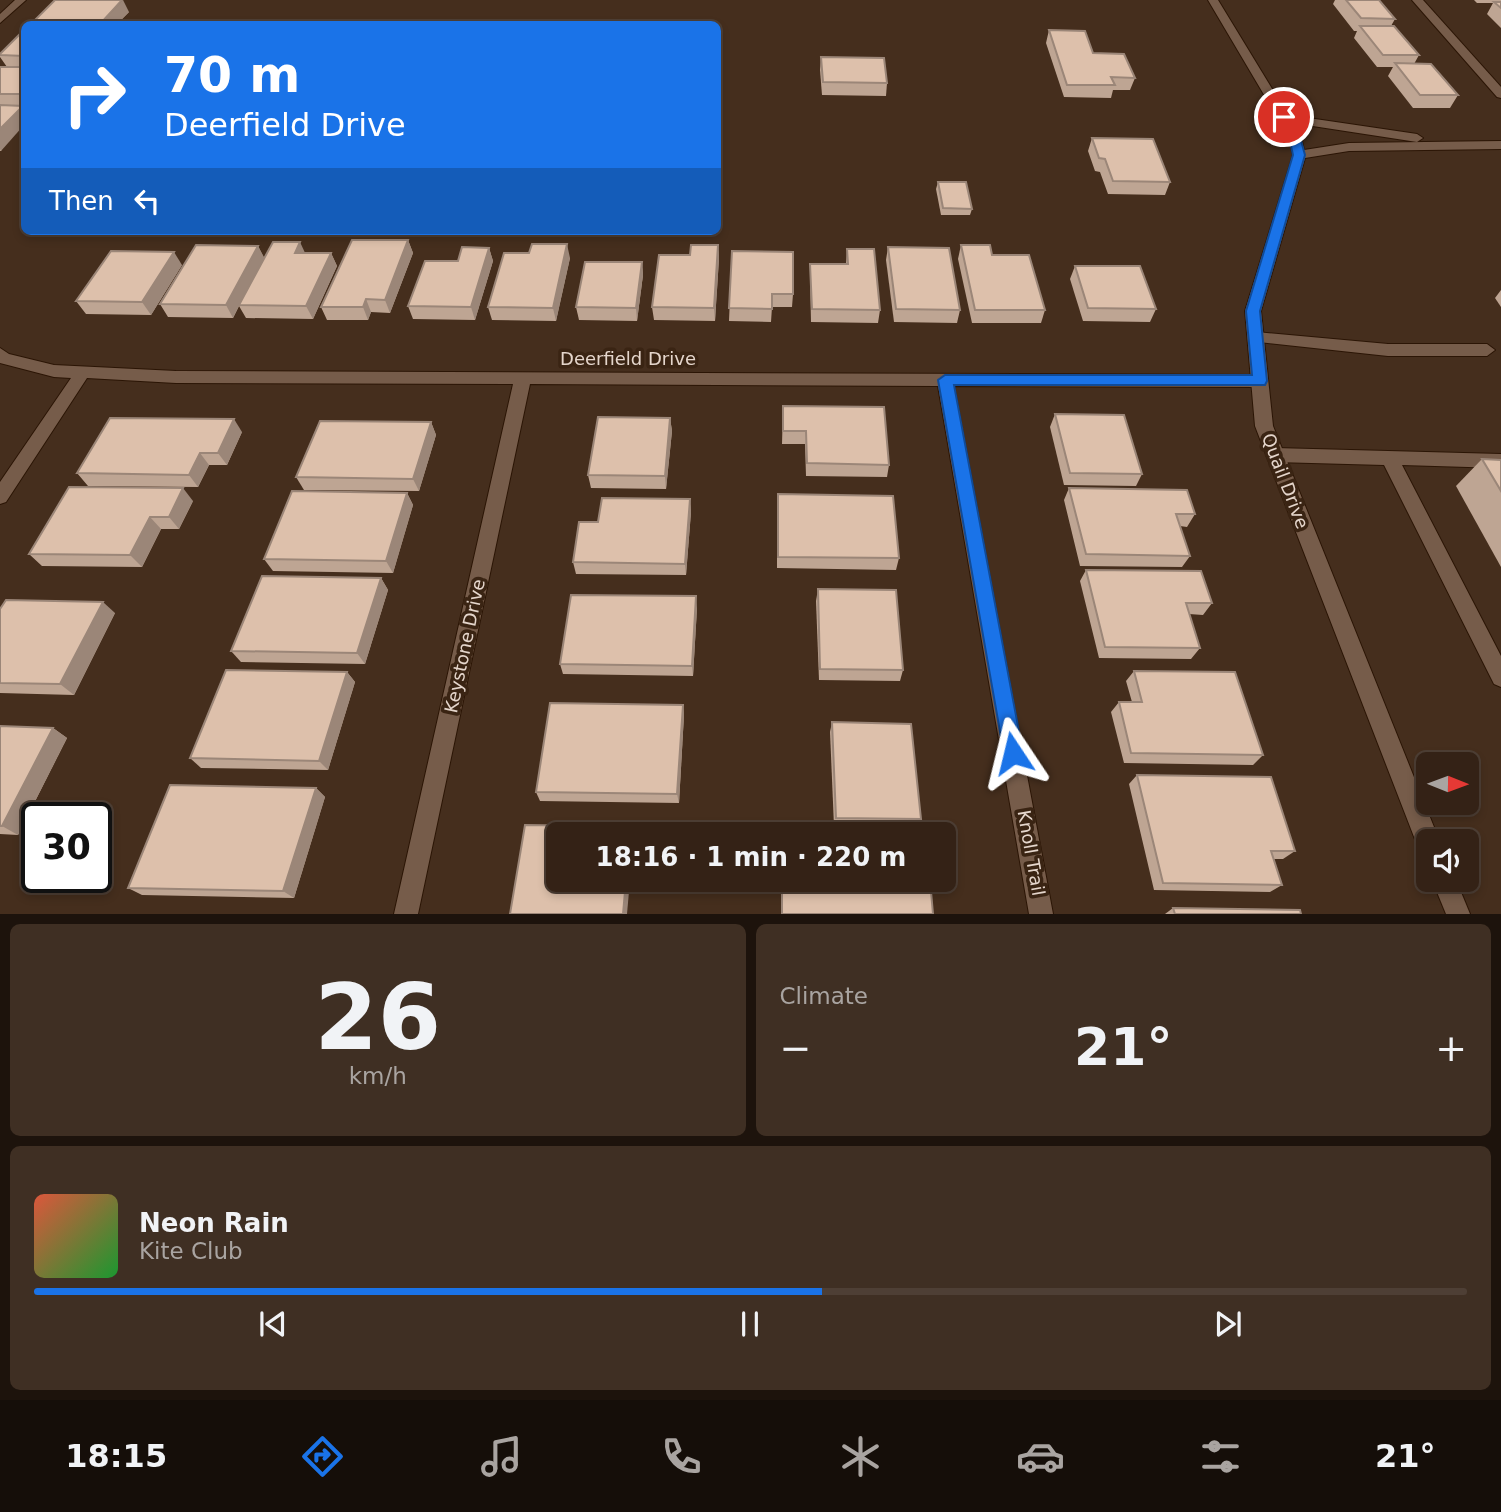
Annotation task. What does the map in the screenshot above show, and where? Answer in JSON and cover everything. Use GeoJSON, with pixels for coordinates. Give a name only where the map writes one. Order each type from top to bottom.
{"type":"FeatureCollection","features":[{"type":"Feature","properties":{"kind":"street"},"geometry":{"type":"LineString","coordinates":[[0,20],[21,0]]}},
{"type":"Feature","properties":{"kind":"street"},"geometry":{"type":"LineString","coordinates":[[1213,0],[1284,117],[1295,137],[1299,155],[1349,148],[1501,145]]}},
{"type":"Feature","properties":{"kind":"street"},"geometry":{"type":"LineString","coordinates":[[1417,0],[1501,94]]}},
{"type":"Feature","properties":{"kind":"street"},"geometry":{"type":"LineString","coordinates":[[1284,117],[1458,146]]}},
{"type":"Feature","properties":{"kind":"street","name":"Quail Drive"},"geometry":{"type":"LineString","coordinates":[[1299,155],[1253,311],[1264,426],[1423,829]]}},
{"type":"Feature","properties":{"kind":"street"},"geometry":{"type":"LineString","coordinates":[[1256,337],[1388,350],[1487,350]]}},
{"type":"Feature","properties":{"kind":"street","name":"Deerfield Drive"},"geometry":{"type":"LineString","coordinates":[[0,354],[4,358],[54,371],[176,377],[1260,381]]}},
{"type":"Feature","properties":{"kind":"street"},"geometry":{"type":"LineString","coordinates":[[0,497],[83,372]]}},
{"type":"Feature","properties":{"kind":"street","name":"Keystone Drive"},"geometry":{"type":"LineString","coordinates":[[406,914],[523,378]]}},
{"type":"Feature","properties":{"kind":"street","name":"Knoll Trail"},"geometry":{"type":"LineString","coordinates":[[945,380],[1041,914]]}},
{"type":"Feature","properties":{"kind":"street"},"geometry":{"type":"LineString","coordinates":[[1275,455],[1501,461]]}},
{"type":"Feature","properties":{"kind":"street"},"geometry":{"type":"LineString","coordinates":[[1389,458],[1501,677]]}},
{"type":"Feature","properties":{"kind":"street"},"geometry":{"type":"LineString","coordinates":[[1449,892],[1458,914]]}},
{"type":"Feature","properties":{"kind":"building"},"geometry":{"type":"Polygon","coordinates":[[[55,0],[122,0],[103,21],[34,21],[55,0]]]}},
{"type":"Feature","properties":{"kind":"building"},"geometry":{"type":"Polygon","coordinates":[[[1346,0],[1379,0],[1395,19],[1361,18],[1346,0]]]}},
{"type":"Feature","properties":{"kind":"building"},"geometry":{"type":"Polygon","coordinates":[[[1360,26],[1394,26],[1419,55],[1383,55],[1360,26]]]}},
{"type":"Feature","properties":{"kind":"building"},"geometry":{"type":"Polygon","coordinates":[[[1049,30],[1085,31],[1093,53],[1124,54],[1135,78],[1111,77],[1115,85],[1067,85],[1049,30]]]}},
{"type":"Feature","properties":{"kind":"building"},"geometry":{"type":"Polygon","coordinates":[[[21,33],[21,56],[0,54],[21,33]]]}},
{"type":"Feature","properties":{"kind":"building"},"geometry":{"type":"Polygon","coordinates":[[[821,57],[884,58],[887,83],[823,82],[821,57]]]}},
{"type":"Feature","properties":{"kind":"building"},"geometry":{"type":"Polygon","coordinates":[[[1395,63],[1431,64],[1458,95],[1420,95],[1395,63]]]}},
{"type":"Feature","properties":{"kind":"building"},"geometry":{"type":"Polygon","coordinates":[[[0,67],[21,67],[21,94],[0,94],[0,67]]]}},
{"type":"Feature","properties":{"kind":"building"},"geometry":{"type":"Polygon","coordinates":[[[0,105],[21,106],[21,108],[0,129],[0,105]]]}},
{"type":"Feature","properties":{"kind":"building"},"geometry":{"type":"Polygon","coordinates":[[[1092,138],[1153,139],[1170,182],[1113,181],[1105,159],[1099,158],[1092,138]]]}},
{"type":"Feature","properties":{"kind":"building"},"geometry":{"type":"Polygon","coordinates":[[[938,182],[966,182],[972,209],[943,208],[938,182]]]}},
{"type":"Feature","properties":{"kind":"building"},"geometry":{"type":"Polygon","coordinates":[[[352,240],[408,240],[385,300],[366,299],[363,307],[321,307],[352,240]]]}},
{"type":"Feature","properties":{"kind":"building"},"geometry":{"type":"Polygon","coordinates":[[[273,242],[300,242],[295,253],[331,253],[306,306],[239,305],[273,242]]]}},
{"type":"Feature","properties":{"kind":"building"},"geometry":{"type":"Polygon","coordinates":[[[532,244],[567,244],[553,308],[488,307],[504,253],[529,253],[532,244]]]}},
{"type":"Feature","properties":{"kind":"building"},"geometry":{"type":"Polygon","coordinates":[[[196,245],[258,246],[226,305],[160,304],[196,245]]]}},
{"type":"Feature","properties":{"kind":"building"},"geometry":{"type":"Polygon","coordinates":[[[691,245],[718,245],[714,308],[652,307],[659,255],[690,255],[691,245]]]}},
{"type":"Feature","properties":{"kind":"building"},"geometry":{"type":"Polygon","coordinates":[[[961,245],[990,245],[992,255],[1029,255],[1045,310],[975,310],[961,245]]]}},
{"type":"Feature","properties":{"kind":"building"},"geometry":{"type":"Polygon","coordinates":[[[462,247],[489,248],[471,307],[408,306],[425,261],[458,261],[462,247]]]}},
{"type":"Feature","properties":{"kind":"building"},"geometry":{"type":"Polygon","coordinates":[[[888,247],[949,248],[960,310],[896,309],[888,247]]]}},
{"type":"Feature","properties":{"kind":"building"},"geometry":{"type":"Polygon","coordinates":[[[847,249],[874,249],[880,310],[812,309],[810,264],[848,264],[847,249]]]}},
{"type":"Feature","properties":{"kind":"building"},"geometry":{"type":"Polygon","coordinates":[[[111,251],[174,252],[142,302],[76,301],[111,251]]]}},
{"type":"Feature","properties":{"kind":"building"},"geometry":{"type":"Polygon","coordinates":[[[732,251],[793,252],[793,294],[772,294],[772,309],[729,308],[732,251]]]}},
{"type":"Feature","properties":{"kind":"building"},"geometry":{"type":"Polygon","coordinates":[[[585,262],[642,262],[636,308],[576,307],[585,262]]]}},
{"type":"Feature","properties":{"kind":"building"},"geometry":{"type":"Polygon","coordinates":[[[1075,266],[1140,266],[1156,309],[1088,308],[1075,266]]]}},
{"type":"Feature","properties":{"kind":"building"},"geometry":{"type":"Polygon","coordinates":[[[783,406],[884,407],[889,465],[807,463],[806,431],[783,431],[783,406]]]}},
{"type":"Feature","properties":{"kind":"building"},"geometry":{"type":"Polygon","coordinates":[[[1055,414],[1124,415],[1142,474],[1070,473],[1055,414]]]}},
{"type":"Feature","properties":{"kind":"building"},"geometry":{"type":"Polygon","coordinates":[[[598,417],[670,418],[665,476],[588,475],[598,417]]]}},
{"type":"Feature","properties":{"kind":"building"},"geometry":{"type":"Polygon","coordinates":[[[110,418],[234,419],[218,453],[200,453],[189,475],[77,473],[110,418]]]}},
{"type":"Feature","properties":{"kind":"building"},"geometry":{"type":"Polygon","coordinates":[[[320,421],[431,422],[413,479],[296,477],[320,421]]]}},
{"type":"Feature","properties":{"kind":"building"},"geometry":{"type":"Polygon","coordinates":[[[1482,459],[1501,460],[1501,491],[1482,459]]]}},
{"type":"Feature","properties":{"kind":"building"},"geometry":{"type":"Polygon","coordinates":[[[69,487],[183,488],[169,517],[150,517],[130,555],[29,554],[69,487]]]}},
{"type":"Feature","properties":{"kind":"building"},"geometry":{"type":"Polygon","coordinates":[[[1069,488],[1187,490],[1195,514],[1176,514],[1190,556],[1086,554],[1069,488]]]}},
{"type":"Feature","properties":{"kind":"building"},"geometry":{"type":"Polygon","coordinates":[[[292,491],[407,493],[386,561],[264,559],[292,491]]]}},
{"type":"Feature","properties":{"kind":"building"},"geometry":{"type":"Polygon","coordinates":[[[778,494],[893,496],[899,558],[778,557],[778,494]]]}},
{"type":"Feature","properties":{"kind":"building"},"geometry":{"type":"Polygon","coordinates":[[[602,498],[690,499],[685,564],[573,562],[579,522],[598,522],[602,498]]]}},
{"type":"Feature","properties":{"kind":"building"},"geometry":{"type":"Polygon","coordinates":[[[1086,570],[1201,571],[1212,603],[1186,603],[1200,648],[1105,647],[1086,570]]]}},
{"type":"Feature","properties":{"kind":"building"},"geometry":{"type":"Polygon","coordinates":[[[262,576],[381,578],[357,653],[231,651],[262,576]]]}},
{"type":"Feature","properties":{"kind":"building"},"geometry":{"type":"Polygon","coordinates":[[[818,589],[896,590],[903,670],[820,669],[818,589]]]}},
{"type":"Feature","properties":{"kind":"building"},"geometry":{"type":"Polygon","coordinates":[[[571,595],[696,596],[692,666],[560,664],[571,595]]]}},
{"type":"Feature","properties":{"kind":"building"},"geometry":{"type":"Polygon","coordinates":[[[6,600],[103,602],[60,684],[0,683],[0,609],[6,600]]]}},
{"type":"Feature","properties":{"kind":"building"},"geometry":{"type":"Polygon","coordinates":[[[226,670],[347,672],[319,761],[190,758],[226,670]]]}},
{"type":"Feature","properties":{"kind":"building"},"geometry":{"type":"Polygon","coordinates":[[[1134,671],[1235,672],[1263,755],[1131,753],[1119,702],[1142,702],[1134,671]]]}},
{"type":"Feature","properties":{"kind":"building"},"geometry":{"type":"Polygon","coordinates":[[[550,703],[683,705],[677,794],[536,792],[550,703]]]}},
{"type":"Feature","properties":{"kind":"building"},"geometry":{"type":"Polygon","coordinates":[[[832,722],[911,724],[921,819],[836,818],[832,722]]]}},
{"type":"Feature","properties":{"kind":"building"},"geometry":{"type":"Polygon","coordinates":[[[0,726],[53,728],[2,826],[0,826],[0,726]]]}},
{"type":"Feature","properties":{"kind":"building"},"geometry":{"type":"Polygon","coordinates":[[[1137,775],[1271,777],[1295,851],[1271,851],[1282,885],[1163,883],[1137,775]]]}},
{"type":"Feature","properties":{"kind":"building"},"geometry":{"type":"Polygon","coordinates":[[[170,785],[316,788],[283,891],[128,888],[170,785]]]}},
{"type":"Feature","properties":{"kind":"building"},"geometry":{"type":"Polygon","coordinates":[[[525,825],[546,825],[546,892],[625,892],[623,914],[510,914],[525,825]]]}},
{"type":"Feature","properties":{"kind":"building"},"geometry":{"type":"Polygon","coordinates":[[[782,892],[931,892],[933,914],[782,914],[782,892]]]}},
{"type":"Feature","properties":{"kind":"building"},"geometry":{"type":"Polygon","coordinates":[[[1173,908],[1300,910],[1301,914],[1175,914],[1173,908]]]}},
{"type":"Feature","properties":{"kind":"route"},"geometry":{"type":"LineString","coordinates":[[1013,753],[945,380],[1260,381],[1253,311],[1299,155],[1295,137],[1284,117]]}}]}
